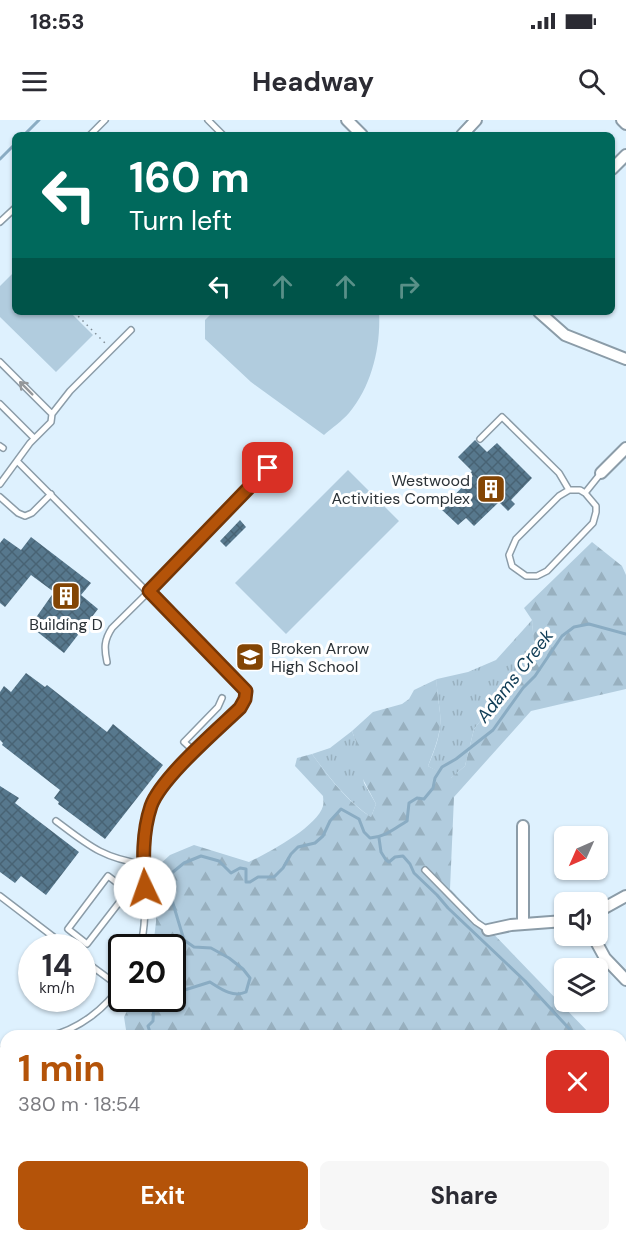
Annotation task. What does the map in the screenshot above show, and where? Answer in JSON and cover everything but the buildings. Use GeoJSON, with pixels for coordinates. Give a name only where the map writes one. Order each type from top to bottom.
{"type":"FeatureCollection","features":[{"type":"Feature","properties":{"kind":"street"},"geometry":{"type":"LineString","coordinates":[[347,120],[359,132]]}},
{"type":"Feature","properties":{"kind":"street"},"geometry":{"type":"LineString","coordinates":[[465,132],[477,120]]}},
{"type":"Feature","properties":{"kind":"street"},"geometry":{"type":"LineString","coordinates":[[621,120],[626,124]]}},
{"type":"Feature","properties":{"kind":"street"},"geometry":{"type":"LineString","coordinates":[[615,166],[626,155]]}},
{"type":"Feature","properties":{"kind":"street"},"geometry":{"type":"LineString","coordinates":[[542,315],[565,335],[626,359]]}},
{"type":"Feature","properties":{"kind":"street"},"geometry":{"type":"LineString","coordinates":[[601,473],[626,448]]}},
{"type":"Feature","properties":{"kind":"street"},"geometry":{"type":"LineString","coordinates":[[523,826],[523,923]]}},
{"type":"Feature","properties":{"kind":"street"},"geometry":{"type":"LineString","coordinates":[[608,906],[626,896]]}},
{"type":"Feature","properties":{"kind":"street"},"geometry":{"type":"LineString","coordinates":[[488,930],[523,923],[554,921]]}},
{"type":"Feature","properties":{"kind":"street"},"geometry":{"type":"LineString","coordinates":[[598,946],[605,958],[626,980]]}},
{"type":"Feature","properties":{"kind":"lane"},"geometry":{"type":"LineString","coordinates":[[93,132],[105,120]]}},
{"type":"Feature","properties":{"kind":"lane"},"geometry":{"type":"LineString","coordinates":[[208,120],[220,132]]}},
{"type":"Feature","properties":{"kind":"lane"},"geometry":{"type":"LineString","coordinates":[[0,222],[12,211]]}},
{"type":"Feature","properties":{"kind":"lane"},"geometry":{"type":"LineString","coordinates":[[0,484],[34,438],[51,422],[52,414],[70,391],[131,330]]}},
{"type":"Feature","properties":{"kind":"lane"},"geometry":{"type":"LineString","coordinates":[[0,362],[52,414]]}},
{"type":"Feature","properties":{"kind":"lane"},"geometry":{"type":"LineString","coordinates":[[0,404],[34,438]]}},
{"type":"Feature","properties":{"kind":"lane"},"geometry":{"type":"LineString","coordinates":[[480,439],[502,417],[559,473],[569,490]]}},
{"type":"Feature","properties":{"kind":"lane"},"geometry":{"type":"LineString","coordinates":[[18,462],[149,591],[246,691],[240,708],[159,790],[152,804],[144,837],[144,934]]}},
{"type":"Feature","properties":{"kind":"lane"},"geometry":{"type":"LineString","coordinates":[[106,662],[104,647],[106,636],[268,468]]}},
{"type":"Feature","properties":{"kind":"lane"},"geometry":{"type":"LineString","coordinates":[[585,493],[601,473]]}},
{"type":"Feature","properties":{"kind":"lane"},"geometry":{"type":"LineString","coordinates":[[569,490],[580,490],[585,493],[593,501],[596,512],[590,527],[542,574],[531,577],[520,574],[510,560],[509,555],[513,544],[559,496],[569,490]]}},
{"type":"Feature","properties":{"kind":"lane"},"geometry":{"type":"LineString","coordinates":[[0,497],[18,513],[25,516],[32,513],[51,494]]}},
{"type":"Feature","properties":{"kind":"lane"},"geometry":{"type":"LineString","coordinates":[[195,752],[184,742],[218,707],[222,699]]}},
{"type":"Feature","properties":{"kind":"lane"},"geometry":{"type":"LineString","coordinates":[[56,821],[103,855],[143,864]]}},
{"type":"Feature","properties":{"kind":"lane"},"geometry":{"type":"LineString","coordinates":[[425,870],[476,922],[488,930]]}},
{"type":"Feature","properties":{"kind":"lane"},"geometry":{"type":"LineString","coordinates":[[128,891],[87,944],[68,929],[108,876],[128,891],[145,904]]}},
{"type":"Feature","properties":{"kind":"lane"},"geometry":{"type":"LineString","coordinates":[[0,896],[50,934]]}},
{"type":"Feature","properties":{"kind":"lane"},"geometry":{"type":"LineString","coordinates":[[68,1030],[93,1015],[108,1002]]}},
{"type":"Feature","properties":{"kind":"path"},"geometry":{"type":"LineString","coordinates":[[77,315],[107,345]]}},
{"type":"Feature","properties":{"kind":"green space"},"geometry":{"type":"Polygon","coordinates":[[[12,274],[12,315],[73,315],[93,335],[56,372],[0,317],[0,286],[12,274]]]}},
{"type":"Feature","properties":{"kind":"green space"},"geometry":{"type":"Polygon","coordinates":[[[210,315],[379,315],[376,352],[364,391],[346,416],[324,435],[251,382],[205,339],[205,320],[210,315]]]}},
{"type":"Feature","properties":{"kind":"green space"},"geometry":{"type":"Polygon","coordinates":[[[348,470],[399,521],[286,634],[235,583],[348,470]]]}},
{"type":"Feature","properties":{"kind":"green space"},"geometry":{"type":"Polygon","coordinates":[[[592,542],[622,566],[626,575],[626,689],[531,711],[454,797],[450,889],[554,997],[554,1012],[569,1012],[586,1030],[126,1030],[124,1017],[126,1012],[186,1012],[186,934],[155,934],[157,898],[155,881],[159,865],[170,855],[194,845],[249,862],[302,831],[319,814],[323,805],[323,796],[295,766],[297,758],[312,754],[346,796],[371,817],[376,804],[353,760],[356,742],[352,731],[373,712],[402,704],[409,699],[414,690],[437,679],[440,727],[428,766],[451,778],[465,766],[474,729],[500,696],[534,644],[532,620],[524,608],[592,542]]]}},
{"type":"Feature","properties":{"kind":"green space"},"geometry":{"type":"Polygon","coordinates":[[[532,620],[534,644],[500,696],[474,729],[465,766],[450,779],[428,766],[440,727],[437,679],[468,672],[496,660],[532,620]]]}},
{"type":"Feature","properties":{"kind":"green space"},"geometry":{"type":"Polygon","coordinates":[[[352,731],[364,783],[376,804],[371,817],[346,796],[312,754],[330,748],[352,731]]]}},
{"type":"Feature","properties":{"kind":"waterway"},"geometry":{"type":"LineString","coordinates":[[27,132],[39,120]]}},
{"type":"Feature","properties":{"kind":"waterway"},"geometry":{"type":"LineString","coordinates":[[0,159],[12,147]]}},
{"type":"Feature","properties":{"kind":"waterway","name":"Adams Creek"},"geometry":{"type":"LineString","coordinates":[[182,934],[168,887],[173,872],[184,863],[201,856],[219,861],[231,873],[240,868],[246,869],[246,882],[258,877],[274,877],[298,847],[315,843],[323,836],[330,821],[341,809],[359,819],[364,832],[370,838],[389,832],[407,821],[409,803],[417,798],[424,799],[433,788],[435,778],[442,767],[493,730],[523,688],[535,676],[562,636],[574,627],[589,624],[626,634]]}},
{"type":"Feature","properties":{"kind":"waterway"},"geometry":{"type":"LineString","coordinates":[[379,838],[381,852],[386,860],[389,862],[395,857],[403,856],[414,873],[525,981],[570,1030]]}},
{"type":"Feature","properties":{"kind":"waterway","name":"Adams Creek"},"geometry":{"type":"LineString","coordinates":[[186,941],[194,947],[211,948],[229,958],[250,978],[246,992],[241,994],[227,992],[210,982],[186,990]]}},
{"type":"Feature","properties":{"kind":"waterway","name":"Adams Creek"},"geometry":{"type":"LineString","coordinates":[[149,1030],[148,1026],[153,1021],[153,1012]]}},
{"type":"Feature","properties":{"kind":"place","name":"Westwood Activities Complex"},"geometry":{"type":"Point","coordinates":[491,489]}},
{"type":"Feature","properties":{"kind":"place","name":"Building D"},"geometry":{"type":"Point","coordinates":[66,596]}},
{"type":"Feature","properties":{"kind":"place","name":"Broken Arrow High School"},"geometry":{"type":"Point","coordinates":[250,657]}},
{"type":"Feature","properties":{"kind":"route"},"geometry":{"type":"LineString","coordinates":[[145,888],[144,837],[147,819],[159,790],[240,708],[246,691],[149,591],[268,468]]}}]}
